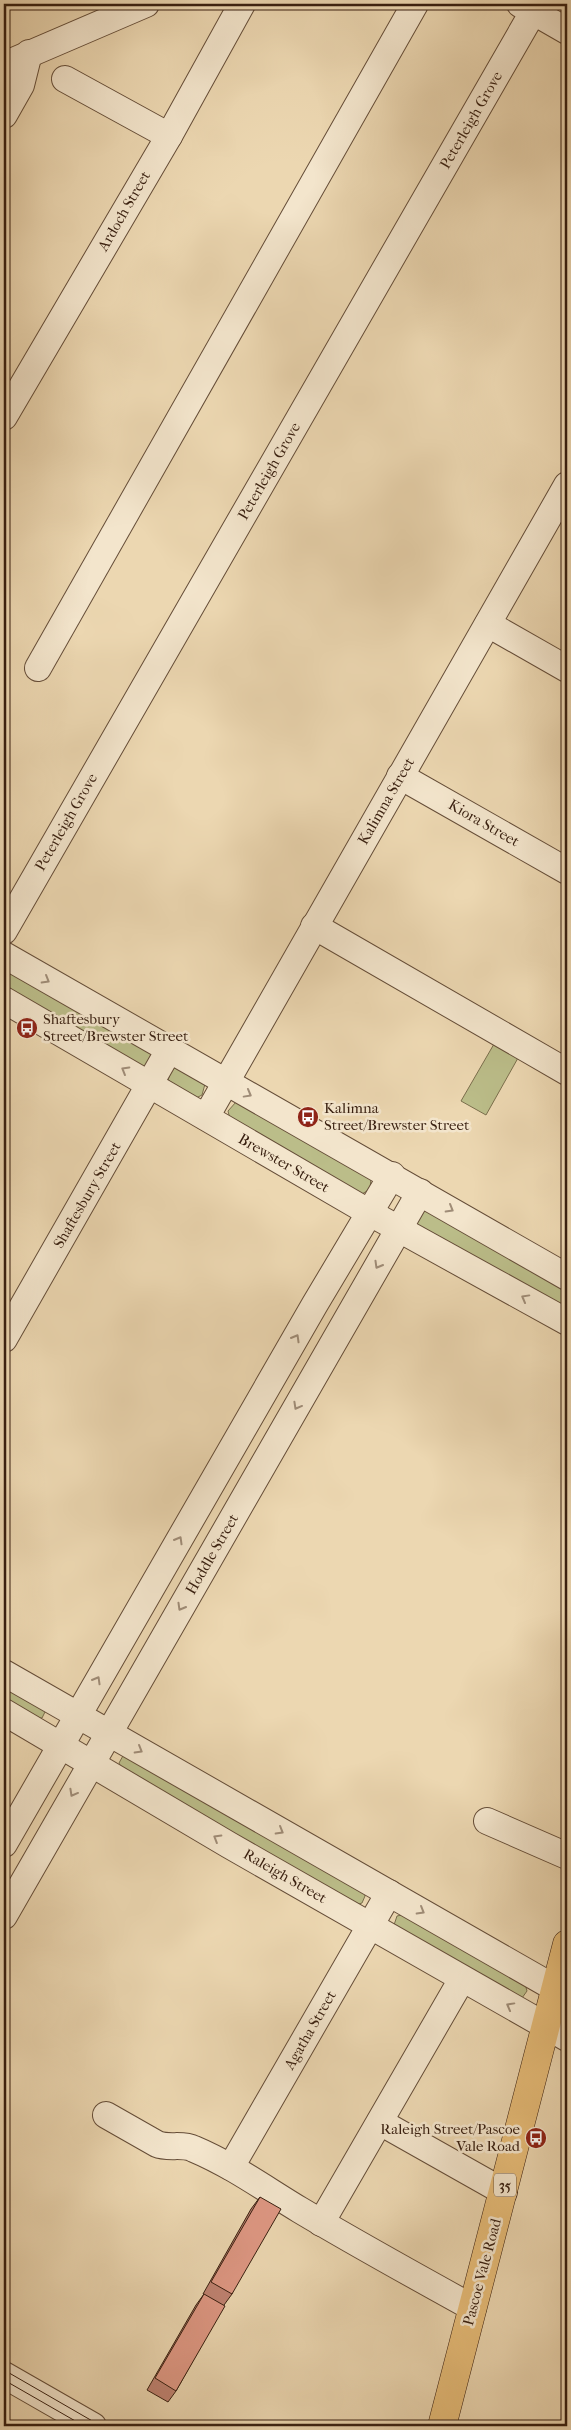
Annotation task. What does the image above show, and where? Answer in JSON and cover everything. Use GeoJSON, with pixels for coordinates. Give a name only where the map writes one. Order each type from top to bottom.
{"type":"FeatureCollection","features":[{"type":"Feature","properties":{"kind":"main road","name":"Pascoe Vale Road"},"geometry":{"type":"LineString","coordinates":[[442,2426],[504,2192],[557,2032],[567,1944]]}},
{"type":"Feature","properties":{"kind":"street"},"geometry":{"type":"LineString","coordinates":[[4,65],[146,4]]}},
{"type":"Feature","properties":{"kind":"street","name":"Ardoch Street"},"geometry":{"type":"LineString","coordinates":[[4,417],[169,136],[242,4]]}},
{"type":"Feature","properties":{"kind":"street"},"geometry":{"type":"LineString","coordinates":[[38,668],[415,4]]}},
{"type":"Feature","properties":{"kind":"street"},"geometry":{"type":"LineString","coordinates":[[527,8],[567,31]]}},
{"type":"Feature","properties":{"kind":"street","name":"Peterleigh Grove"},"geometry":{"type":"LineString","coordinates":[[4,931],[527,8]]}},
{"type":"Feature","properties":{"kind":"street"},"geometry":{"type":"LineString","coordinates":[[4,114],[21,85],[29,53]]}},
{"type":"Feature","properties":{"kind":"street"},"geometry":{"type":"LineString","coordinates":[[65,79],[169,136]]}},
{"type":"Feature","properties":{"kind":"street","name":"Kalimna Street"},"geometry":{"type":"LineString","coordinates":[[206,1116],[224,1081],[567,486]]}},
{"type":"Feature","properties":{"kind":"street"},"geometry":{"type":"LineString","coordinates":[[488,624],[567,669]]}},
{"type":"Feature","properties":{"kind":"street","name":"Kiora Street"},"geometry":{"type":"LineString","coordinates":[[400,776],[567,871]]}},
{"type":"Feature","properties":{"kind":"street"},"geometry":{"type":"LineString","coordinates":[[314,926],[567,1072]]}},
{"type":"Feature","properties":{"kind":"street"},"geometry":{"type":"LineString","coordinates":[[4,955],[392,1175],[567,1277]]}},
{"type":"Feature","properties":{"kind":"street","name":"Brewster Street"},"geometry":{"type":"LineString","coordinates":[[4,1000],[370,1213],[567,1322]]}},
{"type":"Feature","properties":{"kind":"street","name":"Shaftesbury Street"},"geometry":{"type":"LineString","coordinates":[[4,1339],[169,1050]]}},
{"type":"Feature","properties":{"kind":"street"},"geometry":{"type":"LineString","coordinates":[[4,1844],[60,1744],[392,1175]]}},
{"type":"Feature","properties":{"kind":"street","name":"Hoddle Street"},"geometry":{"type":"LineString","coordinates":[[4,1916],[90,1762],[420,1192]]}},
{"type":"Feature","properties":{"kind":"street"},"geometry":{"type":"LineString","coordinates":[[226,1460],[256,1478]]}},
{"type":"Feature","properties":{"kind":"street"},"geometry":{"type":"LineString","coordinates":[[4,1673],[562,1992]]}},
{"type":"Feature","properties":{"kind":"street","name":"Raleigh Street"},"geometry":{"type":"LineString","coordinates":[[4,1712],[462,1979],[557,2032]]}},
{"type":"Feature","properties":{"kind":"street"},"geometry":{"type":"LineString","coordinates":[[486,1821],[567,1856]]}},
{"type":"Feature","properties":{"kind":"street","name":"Agatha Street"},"geometry":{"type":"LineString","coordinates":[[231,2167],[389,1893]]}},
{"type":"Feature","properties":{"kind":"street"},"geometry":{"type":"LineString","coordinates":[[321,2223],[462,1979]]}},
{"type":"Feature","properties":{"kind":"street"},"geometry":{"type":"LineString","coordinates":[[106,2115],[157,2144],[185,2145],[231,2167],[250,2181],[321,2223],[473,2308]]}},
{"type":"Feature","properties":{"kind":"street"},"geometry":{"type":"LineString","coordinates":[[380,2122],[504,2192]]}},
{"type":"Feature","properties":{"kind":"street"},"geometry":{"type":"LineString","coordinates":[[4,2375],[93,2426]]}},
{"type":"Feature","properties":{"kind":"green space"},"geometry":{"type":"Polygon","coordinates":[[[4,965],[153,1052],[145,1070],[4,990],[4,965]]]}},
{"type":"Feature","properties":{"kind":"green space"},"geometry":{"type":"Polygon","coordinates":[[[494,1044],[518,1058],[486,1115],[461,1101],[494,1044]]]}},
{"type":"Feature","properties":{"kind":"green space"},"geometry":{"type":"Polygon","coordinates":[[[176,1067],[205,1084],[202,1095],[196,1098],[168,1080],[172,1069],[176,1067]]]}},
{"type":"Feature","properties":{"kind":"green space"},"geometry":{"type":"Polygon","coordinates":[[[236,1102],[371,1178],[370,1189],[362,1194],[230,1119],[228,1111],[236,1102]]]}},
{"type":"Feature","properties":{"kind":"green space"},"geometry":{"type":"Polygon","coordinates":[[[426,1209],[567,1287],[567,1313],[419,1227],[416,1223],[418,1214],[426,1209]]]}},
{"type":"Feature","properties":{"kind":"green space"},"geometry":{"type":"Polygon","coordinates":[[[4,1679],[42,1701],[45,1712],[42,1718],[30,1718],[4,1703],[4,1679]]]}},
{"type":"Feature","properties":{"kind":"green space"},"geometry":{"type":"Polygon","coordinates":[[[124,1754],[362,1885],[365,1896],[362,1903],[353,1906],[123,1771],[119,1763],[124,1754]]]}},
{"type":"Feature","properties":{"kind":"green space"},"geometry":{"type":"Polygon","coordinates":[[[406,1914],[524,1980],[527,1991],[522,1998],[394,1925],[397,1916],[406,1914]]]}},
{"type":"Feature","properties":{"kind":"building"},"geometry":{"type":"Polygon","coordinates":[[[260,2197],[281,2209],[232,2294],[211,2282],[260,2197]]]}},
{"type":"Feature","properties":{"kind":"building"},"geometry":{"type":"Polygon","coordinates":[[[204,2294],[225,2306],[176,2391],[155,2378],[204,2294]]]}},
{"type":"Feature","properties":{"kind":"tram line"},"geometry":{"type":"LineString","coordinates":[[4,2370],[101,2426]]}},
{"type":"Feature","properties":{"kind":"tram line"},"geometry":{"type":"LineString","coordinates":[[4,2380],[84,2426]]}},
{"type":"Feature","properties":{"kind":"place","name":"Shaftesbury Street/Brewster Street"},"geometry":{"type":"Point","coordinates":[27,1028]}},
{"type":"Feature","properties":{"kind":"place","name":"Kalimna Street/Brewster Street"},"geometry":{"type":"Point","coordinates":[308,1117]}},
{"type":"Feature","properties":{"kind":"place","name":"Raleigh Street/Pascoe Vale Road"},"geometry":{"type":"Point","coordinates":[536,2138]}}]}
